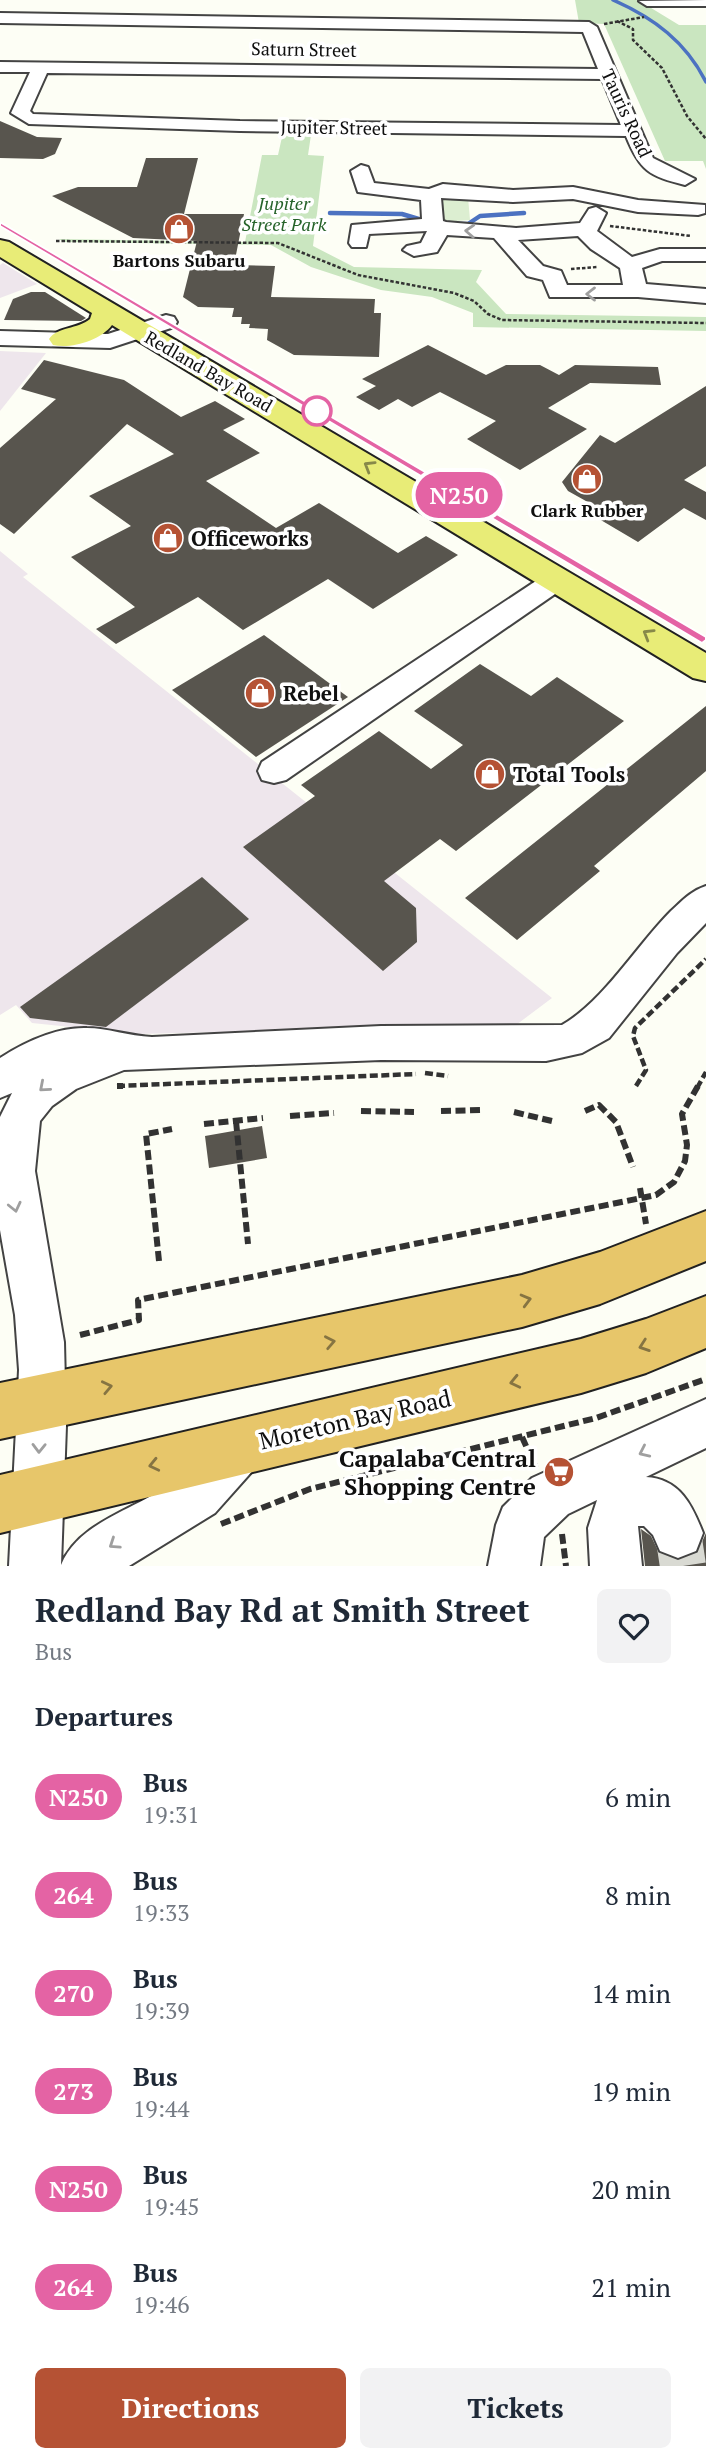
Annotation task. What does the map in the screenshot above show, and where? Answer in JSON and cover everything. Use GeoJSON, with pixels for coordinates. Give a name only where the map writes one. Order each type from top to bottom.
{"type":"FeatureCollection","features":[{"type":"Feature","properties":{"kind":"highway"},"geometry":{"type":"LineString","coordinates":[[20,1406],[522,1301],[600,1278],[706,1236]]}},
{"type":"Feature","properties":{"kind":"highway","name":"Moreton Bay Road"},"geometry":{"type":"LineString","coordinates":[[19,1499],[581,1366],[646,1346],[706,1322]]}},
{"type":"Feature","properties":{"kind":"main road","name":"Redland Bay Road"},"geometry":{"type":"LineString","coordinates":[[0,224],[154,327],[227,380],[568,572],[706,640]]}},
{"type":"Feature","properties":{"kind":"main road","name":"Redland Bay Road"},"geometry":{"type":"LineString","coordinates":[[0,247],[105,310],[154,327]]}},
{"type":"Feature","properties":{"kind":"main road"},"geometry":{"type":"LineString","coordinates":[[62,339],[97,327],[105,318],[105,310]]}},
{"type":"Feature","properties":{"kind":"main road","name":"Redland Bay Road"},"geometry":{"type":"LineString","coordinates":[[568,572],[706,669]]}},
{"type":"Feature","properties":{"kind":"street"},"geometry":{"type":"LineString","coordinates":[[7,18],[22,0]]}},
{"type":"Feature","properties":{"kind":"street"},"geometry":{"type":"LineString","coordinates":[[7,18],[131,19],[138,0]]}},
{"type":"Feature","properties":{"kind":"street"},"geometry":{"type":"LineString","coordinates":[[645,1],[706,1]]}},
{"type":"Feature","properties":{"kind":"street"},"geometry":{"type":"LineString","coordinates":[[645,1],[674,17]]}},
{"type":"Feature","properties":{"kind":"street","name":"Tauris Road"},"geometry":{"type":"LineString","coordinates":[[131,19],[260,15],[589,27],[645,160],[661,172],[685,178]]}},
{"type":"Feature","properties":{"kind":"street","name":"Saturn Street"},"geometry":{"type":"LineString","coordinates":[[0,67],[607,74]]}},
{"type":"Feature","properties":{"kind":"street","name":"Jupiter Street"},"geometry":{"type":"LineString","coordinates":[[41,68],[20,113],[36,120],[240,126],[632,131]]}},
{"type":"Feature","properties":{"kind":"street"},"geometry":{"type":"LineString","coordinates":[[361,171],[365,188],[569,186],[638,206],[698,209]]}},
{"type":"Feature","properties":{"kind":"street"},"geometry":{"type":"LineString","coordinates":[[635,290],[630,265],[598,245],[586,232],[594,215],[607,199],[656,183]]}},
{"type":"Feature","properties":{"kind":"street"},"geometry":{"type":"LineString","coordinates":[[414,250],[430,248],[438,226],[432,186]]}},
{"type":"Feature","properties":{"kind":"street"},"geometry":{"type":"LineString","coordinates":[[359,243],[359,229],[438,226],[500,233],[589,226]]}},
{"type":"Feature","properties":{"kind":"street"},"geometry":{"type":"LineString","coordinates":[[500,233],[535,271]]}},
{"type":"Feature","properties":{"kind":"street"},"geometry":{"type":"LineString","coordinates":[[630,265],[660,255],[704,246]]}},
{"type":"Feature","properties":{"kind":"street"},"geometry":{"type":"LineString","coordinates":[[508,272],[535,271],[553,276],[555,289],[567,294],[621,294],[635,290],[706,296]]}},
{"type":"Feature","properties":{"kind":"street"},"geometry":{"type":"LineString","coordinates":[[0,338],[110,341],[154,327]]}},
{"type":"Feature","properties":{"kind":"street"},"geometry":{"type":"LineString","coordinates":[[274,771],[568,572]]}},
{"type":"Feature","properties":{"kind":"street"},"geometry":{"type":"LineString","coordinates":[[35,1566],[19,1499],[20,1406],[39,1324],[10,1178],[13,1137],[30,1101],[54,1079],[113,1070],[381,1043],[546,1044],[568,1041],[595,1026],[664,942],[706,900]]}},
{"type":"Feature","properties":{"kind":"street"},"geometry":{"type":"LineString","coordinates":[[0,1080],[29,1060],[56,1049],[89,1045],[113,1070]]}},
{"type":"Feature","properties":{"kind":"street"},"geometry":{"type":"LineString","coordinates":[[514,1566],[521,1525],[550,1496],[706,1423]]}},
{"type":"Feature","properties":{"kind":"street"},"geometry":{"type":"LineString","coordinates":[[86,1566],[135,1531],[197,1495],[245,1444]]}},
{"type":"Feature","properties":{"kind":"street"},"geometry":{"type":"LineString","coordinates":[[617,1566],[612,1520],[618,1510],[630,1503],[655,1502],[671,1517],[678,1533]]}},
{"type":"Feature","properties":{"kind":"path"},"geometry":{"type":"LineString","coordinates":[[617,21],[634,29],[633,40],[662,68],[687,116],[706,139]]}},
{"type":"Feature","properties":{"kind":"path"},"geometry":{"type":"LineString","coordinates":[[589,226],[704,246]]}},
{"type":"Feature","properties":{"kind":"path"},"geometry":{"type":"LineString","coordinates":[[56,241],[278,243],[358,275],[454,293],[474,300],[488,314],[502,320],[706,323]]}},
{"type":"Feature","properties":{"kind":"path"},"geometry":{"type":"LineString","coordinates":[[636,1086],[642,1082],[646,1070],[633,1036],[635,1028],[706,959]]}},
{"type":"Feature","properties":{"kind":"path"},"geometry":{"type":"LineString","coordinates":[[113,1070],[448,1076]]}},
{"type":"Feature","properties":{"kind":"path"},"geometry":{"type":"LineString","coordinates":[[80,1335],[139,1320],[138,1300],[656,1195],[674,1182],[685,1161],[688,1145],[682,1114],[706,1072]]}},
{"type":"Feature","properties":{"kind":"path"},"geometry":{"type":"LineString","coordinates":[[585,1111],[599,1105],[613,1118],[633,1167]]}},
{"type":"Feature","properties":{"kind":"path"},"geometry":{"type":"LineString","coordinates":[[441,1111],[482,1110]]}},
{"type":"Feature","properties":{"kind":"path"},"geometry":{"type":"LineString","coordinates":[[361,1111],[414,1112]]}},
{"type":"Feature","properties":{"kind":"path"},"geometry":{"type":"LineString","coordinates":[[290,1116],[334,1112]]}},
{"type":"Feature","properties":{"kind":"path"},"geometry":{"type":"LineString","coordinates":[[514,1112],[556,1122]]}},
{"type":"Feature","properties":{"kind":"path"},"geometry":{"type":"LineString","coordinates":[[205,1124],[263,1118]]}},
{"type":"Feature","properties":{"kind":"path"},"geometry":{"type":"LineString","coordinates":[[236,1121],[248,1244]]}},
{"type":"Feature","properties":{"kind":"path"},"geometry":{"type":"LineString","coordinates":[[159,1261],[146,1134],[172,1129]]}},
{"type":"Feature","properties":{"kind":"path"},"geometry":{"type":"LineString","coordinates":[[209,1528],[310,1489],[596,1418],[706,1379]]}},
{"type":"Feature","properties":{"kind":"path"},"geometry":{"type":"LineString","coordinates":[[522,1437],[540,1475]]}},
{"type":"Feature","properties":{"kind":"path"},"geometry":{"type":"LineString","coordinates":[[560,1520],[566,1566]]}},
{"type":"Feature","properties":{"kind":"shaded area"},"geometry":{"type":"Polygon","coordinates":[[[3,263],[37,284],[0,298],[0,265],[3,263]]]}},
{"type":"Feature","properties":{"kind":"shaded area"},"geometry":{"type":"Polygon","coordinates":[[[0,351],[46,353],[0,411],[0,351]]]}},
{"type":"Feature","properties":{"kind":"shaded area"},"geometry":{"type":"Polygon","coordinates":[[[0,551],[28,574],[23,577],[552,998],[516,1025],[138,1034],[32,1023],[16,1005],[0,1015],[0,551]]]}},
{"type":"Feature","properties":{"kind":"green space"},"geometry":{"type":"Polygon","coordinates":[[[575,0],[638,0],[679,25],[706,25],[706,169],[703,161],[665,161],[604,24],[579,23],[575,0]]]}},
{"type":"Feature","properties":{"kind":"green space","name":"Jupiter Street Park"},"geometry":{"type":"Polygon","coordinates":[[[275,132],[317,132],[311,135],[308,155],[324,156],[313,246],[354,267],[482,270],[476,282],[506,314],[706,317],[706,331],[473,327],[473,313],[432,297],[381,290],[311,267],[271,245],[64,242],[59,239],[245,242],[262,155],[278,155],[282,137],[275,132]]]}},
{"type":"Feature","properties":{"kind":"green space"},"geometry":{"type":"Polygon","coordinates":[[[438,197],[468,197],[470,220],[443,222],[438,197]]]}},
{"type":"Feature","properties":{"kind":"building"},"geometry":{"type":"Polygon","coordinates":[[[0,121],[37,137],[62,138],[55,154],[43,159],[0,158],[0,121]]]}},
{"type":"Feature","properties":{"kind":"building"},"geometry":{"type":"Polygon","coordinates":[[[146,158],[198,158],[184,214],[244,214],[234,265],[275,266],[271,297],[375,299],[374,313],[381,313],[379,357],[294,355],[267,340],[268,329],[249,328],[250,324],[241,324],[242,317],[232,317],[234,308],[198,307],[183,297],[197,241],[133,238],[52,196],[78,187],[137,187],[146,158]]]}},
{"type":"Feature","properties":{"kind":"building"},"geometry":{"type":"Polygon","coordinates":[[[31,292],[45,292],[86,318],[81,321],[4,320],[13,299],[31,292]]]}},
{"type":"Feature","properties":{"kind":"building"},"geometry":{"type":"Polygon","coordinates":[[[428,345],[486,375],[506,365],[540,365],[559,375],[575,365],[658,367],[661,385],[590,383],[548,408],[587,429],[520,470],[467,439],[496,421],[440,392],[412,407],[398,399],[379,410],[356,397],[376,386],[362,379],[428,345]]]}},
{"type":"Feature","properties":{"kind":"building"},"geometry":{"type":"Polygon","coordinates":[[[44,360],[124,380],[181,417],[215,401],[245,419],[223,430],[260,453],[206,481],[276,528],[319,503],[398,553],[426,536],[458,555],[373,609],[328,579],[243,630],[198,597],[116,644],[96,629],[135,607],[71,557],[131,526],[89,496],[174,454],[127,424],[14,534],[0,524],[0,448],[56,399],[21,389],[44,360]]]}},
{"type":"Feature","properties":{"kind":"building"},"geometry":{"type":"Polygon","coordinates":[[[706,386],[706,466],[684,480],[706,492],[706,520],[684,508],[638,542],[594,516],[602,510],[568,491],[562,482],[600,435],[615,443],[706,386]]]}},
{"type":"Feature","properties":{"kind":"building","name":"Rebel"},"geometry":{"type":"Polygon","coordinates":[[[264,635],[348,697],[256,757],[172,690],[264,635]]]}},
{"type":"Feature","properties":{"kind":"building"},"geometry":{"type":"Polygon","coordinates":[[[480,664],[531,696],[557,677],[624,721],[456,851],[440,839],[384,881],[416,908],[417,942],[383,971],[243,847],[315,796],[301,785],[379,731],[431,769],[463,745],[414,711],[480,664]]]}},
{"type":"Feature","properties":{"kind":"building"},"geometry":{"type":"Polygon","coordinates":[[[706,706],[706,771],[594,866],[600,871],[517,940],[465,898],[706,706]]]}},
{"type":"Feature","properties":{"kind":"building"},"geometry":{"type":"Polygon","coordinates":[[[202,877],[249,919],[106,1027],[30,1018],[20,1007],[202,877]]]}},
{"type":"Feature","properties":{"kind":"building"},"geometry":{"type":"Polygon","coordinates":[[[262,1126],[267,1158],[209,1168],[205,1136],[262,1126]]]}},
{"type":"Feature","properties":{"kind":"building"},"geometry":{"type":"Polygon","coordinates":[[[641,1529],[651,1536],[659,1553],[677,1560],[697,1553],[706,1533],[706,1566],[645,1566],[641,1529]]]}},
{"type":"Feature","properties":{"kind":"waterway"},"geometry":{"type":"LineString","coordinates":[[613,0],[655,23],[679,43],[706,82]]}},
{"type":"Feature","properties":{"kind":"waterway"},"geometry":{"type":"LineString","coordinates":[[330,213],[402,214],[422,220]]}},
{"type":"Feature","properties":{"kind":"waterway"},"geometry":{"type":"LineString","coordinates":[[458,224],[468,224],[480,216],[524,213]]}},
{"type":"Feature","properties":{"kind":"tunnel"},"geometry":{"type":"LineString","coordinates":[[678,1533],[683,1566]]}},
{"type":"Feature","properties":{"kind":"bus line","name":"N250"},"geometry":{"type":"LineString","coordinates":[[0,224],[706,640]]}},
{"type":"Feature","properties":{"kind":"place","name":"Bartons Subaru"},"geometry":{"type":"Point","coordinates":[179,229]}},
{"type":"Feature","properties":{"kind":"place","name":"Clark Rubber"},"geometry":{"type":"Point","coordinates":[587,479]}},
{"type":"Feature","properties":{"kind":"place","name":"Officeworks"},"geometry":{"type":"Point","coordinates":[168,538]}},
{"type":"Feature","properties":{"kind":"place","name":"Rebel"},"geometry":{"type":"Point","coordinates":[260,693]}},
{"type":"Feature","properties":{"kind":"place","name":"Total Tools"},"geometry":{"type":"Point","coordinates":[490,774]}},
{"type":"Feature","properties":{"kind":"place","name":"Capalaba Central Shopping Centre"},"geometry":{"type":"Point","coordinates":[559,1472]}}]}
